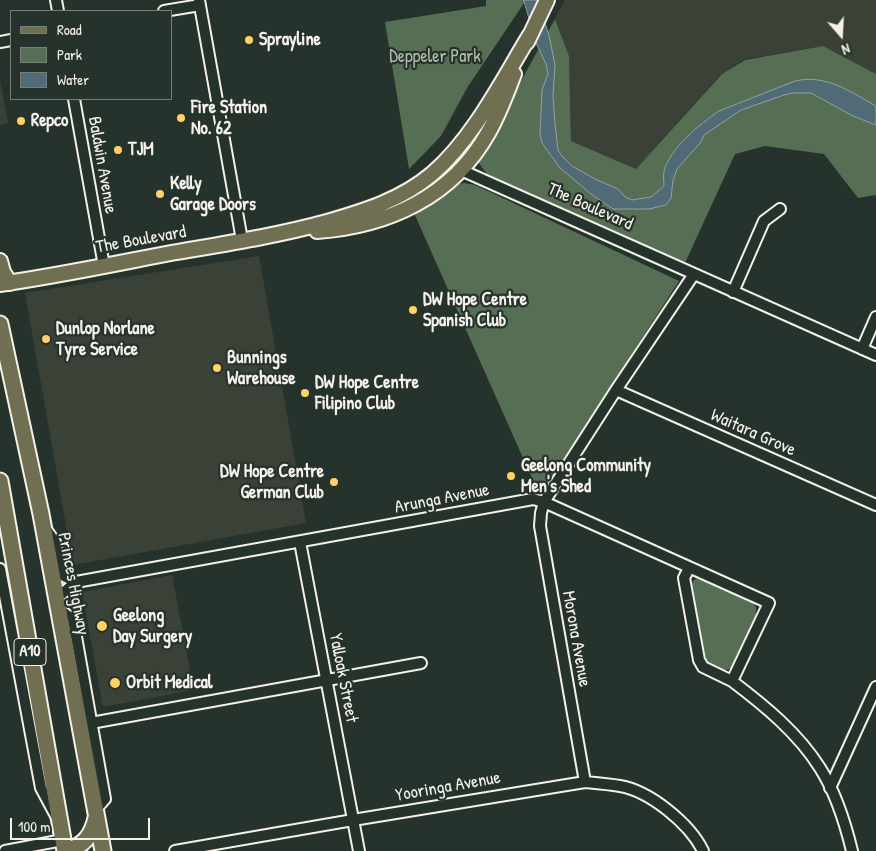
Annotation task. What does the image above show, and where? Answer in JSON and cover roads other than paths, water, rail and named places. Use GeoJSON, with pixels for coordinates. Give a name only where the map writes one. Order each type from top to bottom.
{"type":"FeatureCollection","features":[{"type":"Feature","properties":{"kind":"highway","name":"Princes Highway"},"geometry":{"type":"LineString","coordinates":[[0,324],[43,525],[104,851]]}},
{"type":"Feature","properties":{"kind":"highway","name":"A10"},"geometry":{"type":"LineString","coordinates":[[0,481],[65,848]]}},
{"type":"Feature","properties":{"kind":"highway"},"geometry":{"type":"LineString","coordinates":[[65,848],[82,849],[92,832],[96,814]]}},
{"type":"Feature","properties":{"kind":"main road"},"geometry":{"type":"LineString","coordinates":[[446,161],[461,170],[482,142],[494,121],[530,35],[546,3]]}},
{"type":"Feature","properties":{"kind":"main road","name":"The Boulevard"},"geometry":{"type":"LineString","coordinates":[[5,283],[289,232],[353,215],[387,203],[421,182],[446,161],[472,129],[530,35]]}},
{"type":"Feature","properties":{"kind":"main road","name":"The Boulevard"},"geometry":{"type":"LineString","coordinates":[[289,232],[344,229],[382,219],[424,199],[461,170]]}},
{"type":"Feature","properties":{"kind":"main road"},"geometry":{"type":"LineString","coordinates":[[0,261],[5,283]]}},
{"type":"Feature","properties":{"kind":"street"},"geometry":{"type":"LineString","coordinates":[[168,10],[199,2],[242,240]]}},
{"type":"Feature","properties":{"kind":"street","name":"Baldwin Avenue"},"geometry":{"type":"LineString","coordinates":[[74,100],[104,266]]}},
{"type":"Feature","properties":{"kind":"street","name":"The Boulevard"},"geometry":{"type":"LineString","coordinates":[[461,170],[876,355]]}},
{"type":"Feature","properties":{"kind":"street"},"geometry":{"type":"LineString","coordinates":[[733,292],[764,221],[780,209]]}},
{"type":"Feature","properties":{"kind":"street"},"geometry":{"type":"LineString","coordinates":[[544,502],[694,274]]}},
{"type":"Feature","properties":{"kind":"street"},"geometry":{"type":"LineString","coordinates":[[862,349],[876,317]]}},
{"type":"Feature","properties":{"kind":"street","name":"Waitara Grove"},"geometry":{"type":"LineString","coordinates":[[616,390],[876,505]]}},
{"type":"Feature","properties":{"kind":"street","name":"Arunga Avenue"},"geometry":{"type":"LineString","coordinates":[[58,603],[76,582],[300,542],[529,498],[544,502],[689,568],[770,602],[732,681]]}},
{"type":"Feature","properties":{"kind":"street","name":"Morona Avenue"},"geometry":{"type":"LineString","coordinates":[[544,502],[540,526],[585,782]]}},
{"type":"Feature","properties":{"kind":"street"},"geometry":{"type":"LineString","coordinates":[[43,525],[56,542],[62,575],[76,582]]}},
{"type":"Feature","properties":{"kind":"street","name":"Yalloak Street"},"geometry":{"type":"LineString","coordinates":[[300,542],[359,851]]}},
{"type":"Feature","properties":{"kind":"street"},"geometry":{"type":"LineString","coordinates":[[689,568],[684,578],[699,660],[702,667],[732,681],[763,704],[793,733],[821,768],[839,805],[852,851]]}},
{"type":"Feature","properties":{"kind":"street"},"geometry":{"type":"LineString","coordinates":[[0,574],[40,788],[60,824]]}},
{"type":"Feature","properties":{"kind":"street"},"geometry":{"type":"LineString","coordinates":[[58,603],[72,620],[105,799],[98,807],[96,814]]}},
{"type":"Feature","properties":{"kind":"street"},"geometry":{"type":"LineString","coordinates":[[91,723],[421,663]]}},
{"type":"Feature","properties":{"kind":"street"},"geometry":{"type":"LineString","coordinates":[[830,788],[876,689]]}},
{"type":"Feature","properties":{"kind":"street","name":"Yooringa Avenue"},"geometry":{"type":"LineString","coordinates":[[175,851],[585,782],[621,786],[644,795],[664,807],[681,822],[699,843],[703,851]]}},
{"type":"Feature","properties":{"kind":"street"},"geometry":{"type":"LineString","coordinates":[[5,851],[65,848]]}},
{"type":"Feature","properties":{"kind":"water"},"geometry":{"type":"Polygon","coordinates":[[[524,0],[537,0],[549,35],[555,65],[553,95],[558,150],[572,166],[618,189],[625,197],[632,200],[651,197],[664,186],[664,171],[672,154],[687,137],[711,116],[719,111],[795,81],[806,79],[827,82],[856,95],[876,106],[876,125],[853,116],[811,93],[784,95],[741,110],[704,135],[701,142],[677,169],[673,180],[671,198],[666,205],[649,209],[613,209],[591,194],[560,168],[542,143],[540,135],[542,90],[548,74],[546,64],[537,45],[524,0]]]}},
{"type":"Feature","properties":{"kind":"place","name":"Sprayline"},"geometry":{"type":"Point","coordinates":[249,40]}},
{"type":"Feature","properties":{"kind":"place","name":"Fire Station No. 62"},"geometry":{"type":"Point","coordinates":[181,118]}},
{"type":"Feature","properties":{"kind":"place","name":"Repco"},"geometry":{"type":"Point","coordinates":[21,121]}},
{"type":"Feature","properties":{"kind":"place","name":"TJM"},"geometry":{"type":"Point","coordinates":[118,150]}},
{"type":"Feature","properties":{"kind":"place","name":"Kelly Garage Doors"},"geometry":{"type":"Point","coordinates":[160,194]}},
{"type":"Feature","properties":{"kind":"place","name":"DW Hope Centre Spanish Club"},"geometry":{"type":"Point","coordinates":[413,310]}},
{"type":"Feature","properties":{"kind":"place","name":"Dunlop Norlane Tyre Service"},"geometry":{"type":"Point","coordinates":[46,339]}},
{"type":"Feature","properties":{"kind":"place","name":"Bunnings Warehouse"},"geometry":{"type":"Point","coordinates":[217,368]}},
{"type":"Feature","properties":{"kind":"place","name":"DW Hope Centre Filipino Club"},"geometry":{"type":"Point","coordinates":[305,393]}},
{"type":"Feature","properties":{"kind":"place","name":"Geelong Community Men's Shed"},"geometry":{"type":"Point","coordinates":[511,476]}},
{"type":"Feature","properties":{"kind":"place","name":"DW Hope Centre German Club"},"geometry":{"type":"Point","coordinates":[334,482]}},
{"type":"Feature","properties":{"kind":"place","name":"Geelong Day Surgery"},"geometry":{"type":"Point","coordinates":[102,626]}},
{"type":"Feature","properties":{"kind":"place","name":"Orbit Medical"},"geometry":{"type":"Point","coordinates":[115,683]}},
{"type":"Feature","properties":{"kind":"park label","name":"Deppeler Park"},"geometry":{"type":"Point","coordinates":[435,57]}}]}
